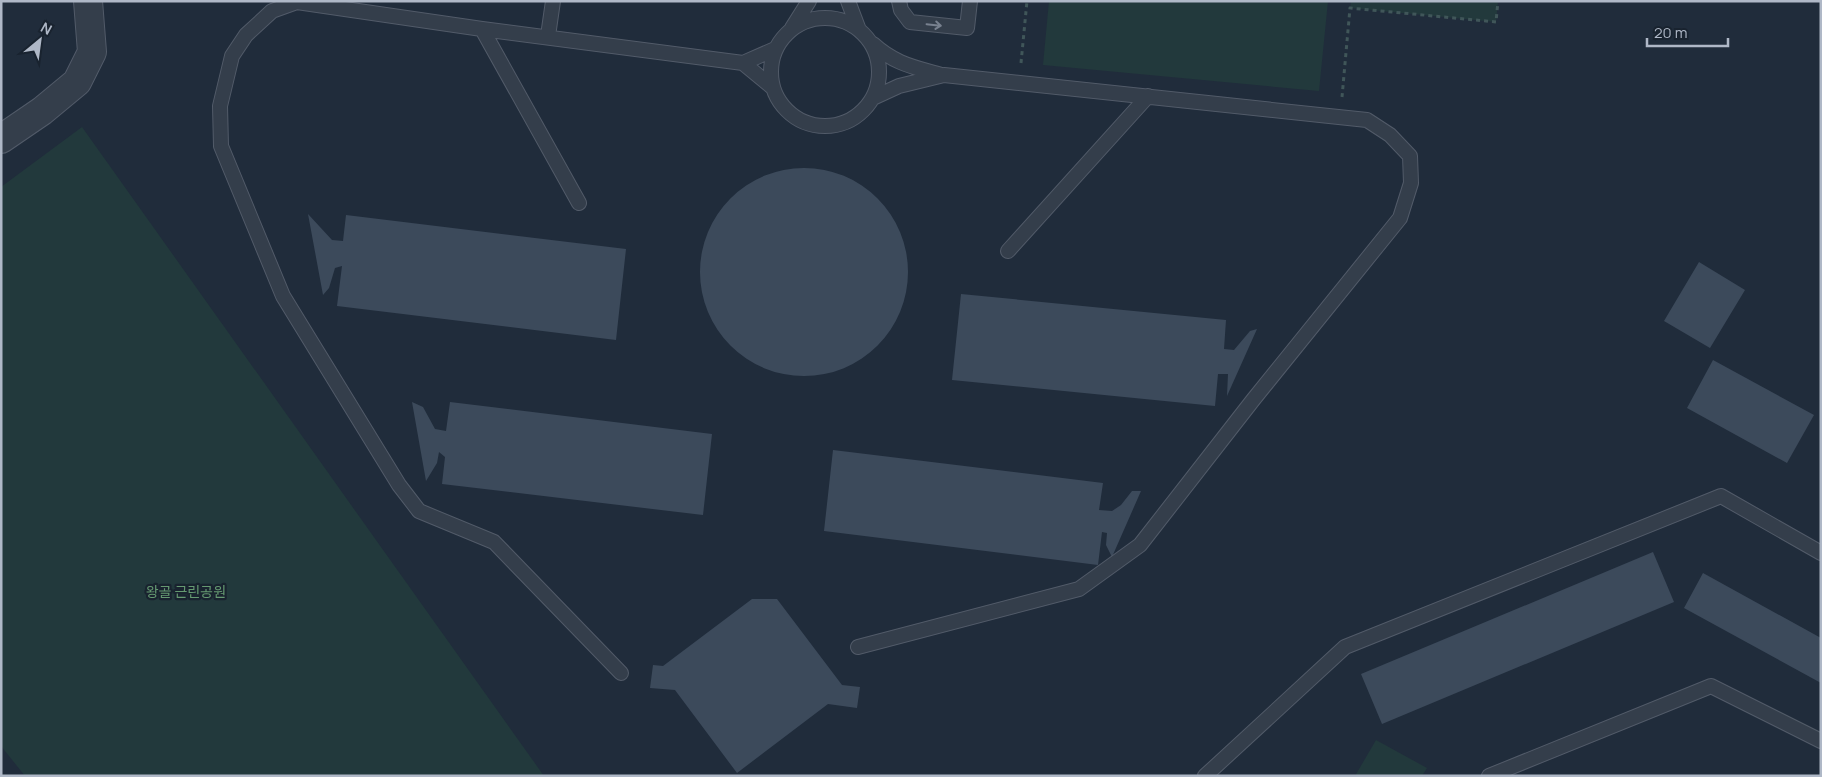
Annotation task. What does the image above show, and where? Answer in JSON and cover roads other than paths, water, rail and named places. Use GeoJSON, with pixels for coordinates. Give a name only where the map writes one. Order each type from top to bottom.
{"type":"FeatureCollection","features":[{"type":"Feature","properties":{"kind":"street"},"geometry":{"type":"LineString","coordinates":[[1,139],[42,111],[76,82],[92,52],[88,1]]}},
{"type":"Feature","properties":{"kind":"lane"},"geometry":{"type":"LineString","coordinates":[[548,36],[553,1]]}},
{"type":"Feature","properties":{"kind":"lane"},"geometry":{"type":"LineString","coordinates":[[809,1],[775,49],[771,61],[770,74],[777,98],[785,109],[794,118],[806,124],[819,126],[845,123],[856,117],[873,98],[878,85],[880,73],[878,61],[848,1]]}},
{"type":"Feature","properties":{"kind":"lane"},"geometry":{"type":"LineString","coordinates":[[899,1],[901,10],[910,22],[968,28],[970,1]]}},
{"type":"Feature","properties":{"kind":"lane"},"geometry":{"type":"LineString","coordinates":[[620,673],[494,542],[419,511],[400,485],[283,296],[221,146],[220,106],[232,56],[246,35],[272,11],[297,2],[482,29],[548,36],[743,63],[772,86]]}},
{"type":"Feature","properties":{"kind":"lane"},"geometry":{"type":"LineString","coordinates":[[790,30],[801,23],[813,19],[838,19],[849,24],[864,35],[885,55],[903,64],[944,75],[1367,120],[1390,134],[1410,156],[1411,183],[1400,218],[1252,400],[1140,545],[1079,589],[858,647]]}},
{"type":"Feature","properties":{"kind":"lane"},"geometry":{"type":"LineString","coordinates":[[482,29],[579,202]]}},
{"type":"Feature","properties":{"kind":"lane"},"geometry":{"type":"LineString","coordinates":[[743,63],[775,49]]}},
{"type":"Feature","properties":{"kind":"lane"},"geometry":{"type":"LineString","coordinates":[[873,98],[899,86],[944,75]]}},
{"type":"Feature","properties":{"kind":"lane"},"geometry":{"type":"LineString","coordinates":[[1008,250],[1148,96]]}},
{"type":"Feature","properties":{"kind":"lane"},"geometry":{"type":"LineString","coordinates":[[1205,776],[1345,647],[1721,496],[1821,553]]}},
{"type":"Feature","properties":{"kind":"lane"},"geometry":{"type":"LineString","coordinates":[[1489,776],[1711,686],[1820,739]]}},
{"type":"Feature","properties":{"kind":"park label","name":"왕골 근린공원"},"geometry":{"type":"Point","coordinates":[186,591]}}]}
